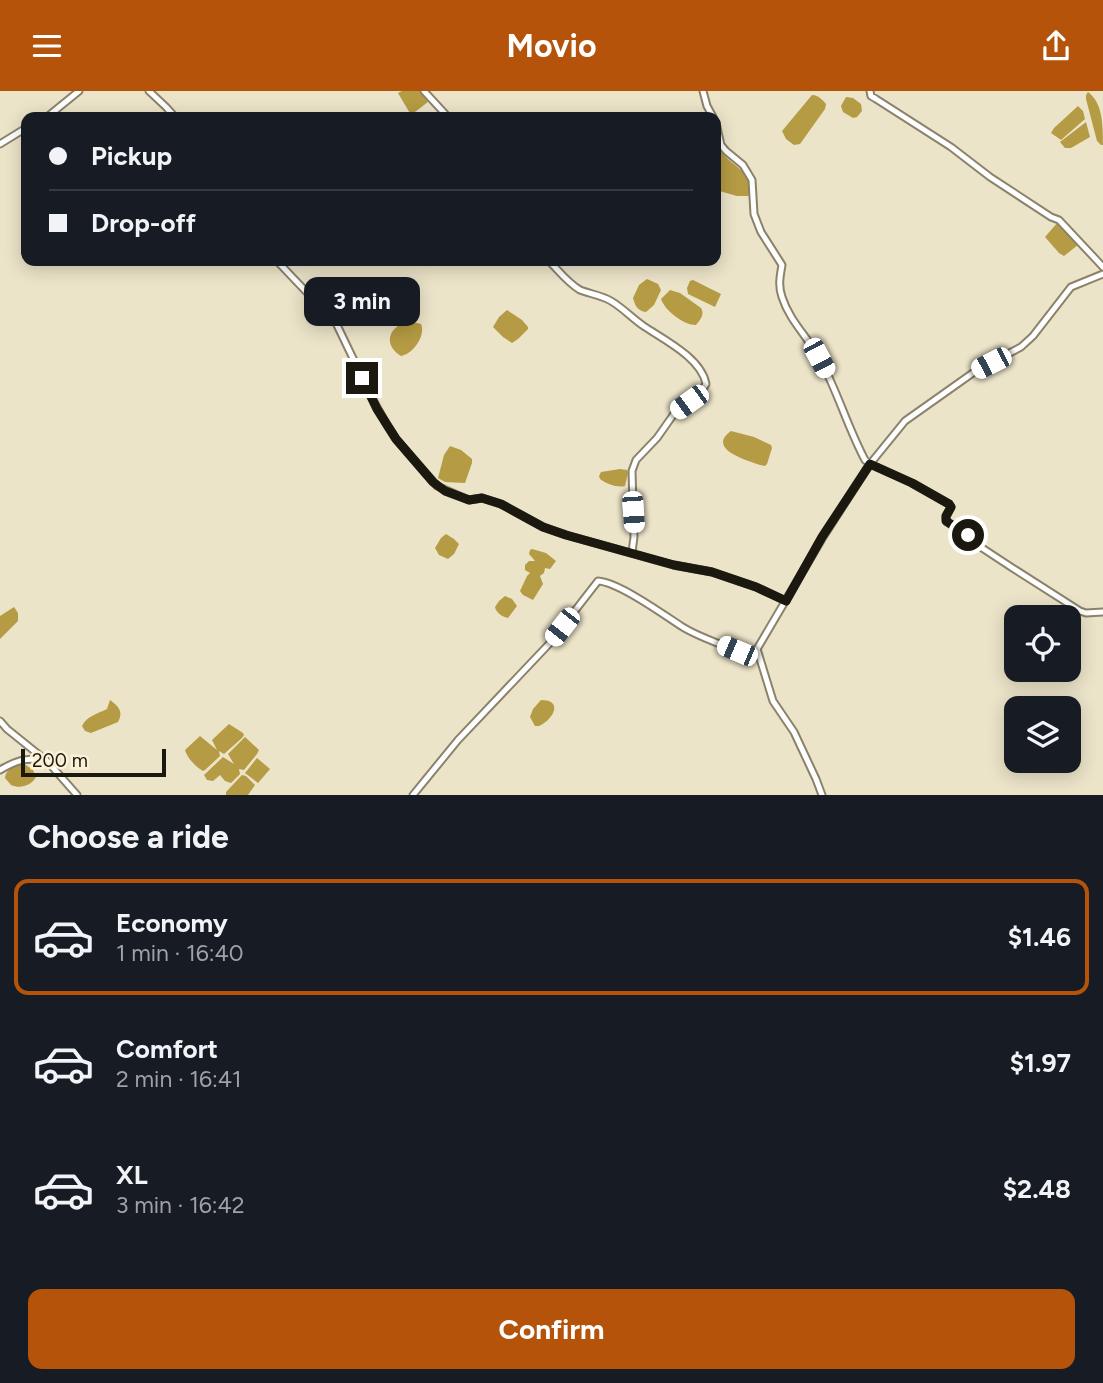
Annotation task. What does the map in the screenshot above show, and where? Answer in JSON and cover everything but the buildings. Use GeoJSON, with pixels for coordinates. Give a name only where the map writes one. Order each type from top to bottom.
{"type":"FeatureCollection","features":[{"type":"Feature","properties":{"kind":"street"},"geometry":{"type":"LineString","coordinates":[[53,112],[79,91]]}},
{"type":"Feature","properties":{"kind":"street"},"geometry":{"type":"LineString","coordinates":[[149,91],[170,112]]}},
{"type":"Feature","properties":{"kind":"street"},"geometry":{"type":"LineString","coordinates":[[424,91],[443,112]]}},
{"type":"Feature","properties":{"kind":"street"},"geometry":{"type":"LineString","coordinates":[[703,91],[710,112]]}},
{"type":"Feature","properties":{"kind":"street"},"geometry":{"type":"LineString","coordinates":[[870,91],[871,96],[1059,220],[1103,267]]}},
{"type":"Feature","properties":{"kind":"street"},"geometry":{"type":"LineString","coordinates":[[0,144],[21,131]]}},
{"type":"Feature","properties":{"kind":"street"},"geometry":{"type":"LineString","coordinates":[[721,145],[743,165],[752,180],[754,215],[761,232],[782,265],[779,279],[782,298],[794,323],[809,340],[825,369],[864,458],[870,464],[949,504],[951,507],[946,516],[947,522],[1011,567],[1084,613],[1103,612]]}},
{"type":"Feature","properties":{"kind":"street"},"geometry":{"type":"LineString","coordinates":[[282,266],[337,323],[387,425],[437,486],[469,500],[482,498],[501,504],[543,527],[566,535],[674,565],[712,572],[786,601]]}},
{"type":"Feature","properties":{"kind":"street"},"geometry":{"type":"LineString","coordinates":[[554,266],[582,291],[611,301],[672,343],[699,366],[705,376],[706,384],[699,395],[676,411],[657,438],[636,460],[632,471],[632,552]]}},
{"type":"Feature","properties":{"kind":"street"},"geometry":{"type":"LineString","coordinates":[[413,795],[458,740],[549,644],[598,581],[605,581],[636,597],[665,613],[682,627],[737,651],[757,649],[822,537],[870,464],[905,421],[977,370],[1021,347],[1033,336],[1071,287],[1103,274]]}},
{"type":"Feature","properties":{"kind":"street"},"geometry":{"type":"LineString","coordinates":[[757,649],[773,701],[794,732],[822,795]]}},
{"type":"Feature","properties":{"kind":"street"},"geometry":{"type":"LineString","coordinates":[[0,722],[48,762],[77,795]]}},
{"type":"Feature","properties":{"kind":"street"},"geometry":{"type":"LineString","coordinates":[[0,770],[14,761],[33,758],[48,762]]}},
{"type":"Feature","properties":{"kind":"shaded area"},"geometry":{"type":"Polygon","coordinates":[[[420,91],[428,102],[415,112],[409,112],[398,93],[420,91]]]}},
{"type":"Feature","properties":{"kind":"shaded area"},"geometry":{"type":"Polygon","coordinates":[[[1088,92],[1097,102],[1099,109],[1103,145],[1097,141],[1086,99],[1088,92]]]}},
{"type":"Feature","properties":{"kind":"shaded area"},"geometry":{"type":"Polygon","coordinates":[[[812,95],[826,104],[825,109],[800,144],[794,145],[786,139],[782,131],[812,95]]]}},
{"type":"Feature","properties":{"kind":"shaded area"},"geometry":{"type":"Polygon","coordinates":[[[846,97],[861,104],[862,111],[857,117],[853,118],[843,112],[841,106],[846,97]]]}},
{"type":"Feature","properties":{"kind":"shaded area"},"geometry":{"type":"Polygon","coordinates":[[[1078,106],[1085,119],[1061,140],[1051,133],[1054,128],[1078,106]]]}},
{"type":"Feature","properties":{"kind":"shaded area"},"geometry":{"type":"Polygon","coordinates":[[[1086,122],[1090,137],[1071,148],[1065,148],[1060,142],[1086,122]]]}},
{"type":"Feature","properties":{"kind":"shaded area"},"geometry":{"type":"Polygon","coordinates":[[[721,151],[748,180],[750,194],[737,196],[721,191],[721,151]]]}},
{"type":"Feature","properties":{"kind":"shaded area"},"geometry":{"type":"Polygon","coordinates":[[[1058,222],[1078,245],[1064,256],[1045,237],[1058,222]]]}},
{"type":"Feature","properties":{"kind":"shaded area"},"geometry":{"type":"Polygon","coordinates":[[[647,279],[658,284],[661,290],[654,305],[646,312],[637,308],[633,298],[639,285],[647,279]]]}},
{"type":"Feature","properties":{"kind":"shaded area"},"geometry":{"type":"Polygon","coordinates":[[[693,280],[721,294],[715,307],[688,294],[687,288],[693,280]]]}},
{"type":"Feature","properties":{"kind":"shaded area"},"geometry":{"type":"Polygon","coordinates":[[[670,290],[680,293],[701,308],[702,315],[696,325],[681,320],[666,308],[661,299],[670,290]]]}},
{"type":"Feature","properties":{"kind":"shaded area"},"geometry":{"type":"Polygon","coordinates":[[[507,310],[528,327],[512,343],[493,327],[507,310]]]}},
{"type":"Feature","properties":{"kind":"shaded area"},"geometry":{"type":"Polygon","coordinates":[[[409,321],[421,324],[422,334],[414,348],[401,356],[391,346],[390,336],[402,323],[409,321]]]}},
{"type":"Feature","properties":{"kind":"shaded area"},"geometry":{"type":"Polygon","coordinates":[[[731,431],[771,445],[767,464],[760,465],[731,453],[723,443],[731,431]]]}},
{"type":"Feature","properties":{"kind":"shaded area"},"geometry":{"type":"Polygon","coordinates":[[[450,446],[461,450],[472,459],[465,483],[445,482],[438,478],[444,455],[450,446]]]}},
{"type":"Feature","properties":{"kind":"shaded area"},"geometry":{"type":"Polygon","coordinates":[[[627,470],[628,473],[625,486],[612,485],[600,479],[601,472],[627,470]]]}},
{"type":"Feature","properties":{"kind":"shaded area"},"geometry":{"type":"Polygon","coordinates":[[[446,534],[459,544],[448,559],[439,555],[435,548],[446,534]]]}},
{"type":"Feature","properties":{"kind":"shaded area"},"geometry":{"type":"Polygon","coordinates":[[[532,549],[546,553],[556,561],[550,569],[545,568],[540,576],[543,584],[533,600],[520,591],[530,573],[525,570],[525,565],[529,561],[535,561],[529,554],[532,549]]]}},
{"type":"Feature","properties":{"kind":"shaded area"},"geometry":{"type":"Polygon","coordinates":[[[505,596],[512,599],[517,606],[508,618],[500,614],[495,607],[505,596]]]}},
{"type":"Feature","properties":{"kind":"shaded area"},"geometry":{"type":"Polygon","coordinates":[[[14,607],[18,613],[18,621],[0,639],[0,616],[14,607]]]}},
{"type":"Feature","properties":{"kind":"shaded area"},"geometry":{"type":"Polygon","coordinates":[[[110,700],[119,709],[118,722],[91,733],[85,731],[82,726],[84,723],[107,709],[110,700]]]}},
{"type":"Feature","properties":{"kind":"shaded area"},"geometry":{"type":"Polygon","coordinates":[[[541,700],[552,703],[554,711],[544,723],[535,726],[530,717],[541,700]]]}},
{"type":"Feature","properties":{"kind":"shaded area"},"geometry":{"type":"Polygon","coordinates":[[[229,724],[244,735],[224,754],[219,751],[220,756],[203,771],[192,762],[185,750],[200,736],[217,750],[212,740],[229,724]]]}},
{"type":"Feature","properties":{"kind":"shaded area"},"geometry":{"type":"Polygon","coordinates":[[[245,737],[259,750],[244,770],[239,769],[240,774],[231,783],[220,775],[213,781],[207,780],[204,775],[223,757],[234,764],[228,754],[245,737]]]}},
{"type":"Feature","properties":{"kind":"shaded area"},"geometry":{"type":"Polygon","coordinates":[[[257,758],[270,769],[258,783],[245,773],[257,758]]]}},
{"type":"Feature","properties":{"kind":"shaded area"},"geometry":{"type":"Polygon","coordinates":[[[23,763],[33,770],[36,777],[25,786],[11,785],[5,778],[8,772],[23,763]]]}},
{"type":"Feature","properties":{"kind":"shaded area"},"geometry":{"type":"Polygon","coordinates":[[[242,775],[255,785],[248,795],[226,795],[226,792],[242,775]]]}},
{"type":"Feature","properties":{"kind":"route"},"geometry":{"type":"LineString","coordinates":[[362,378],[396,439],[433,482],[445,491],[469,500],[482,498],[501,504],[543,527],[566,535],[674,565],[712,572],[786,601],[822,537],[870,464],[949,504],[951,507],[946,521],[968,535]]}}]}
